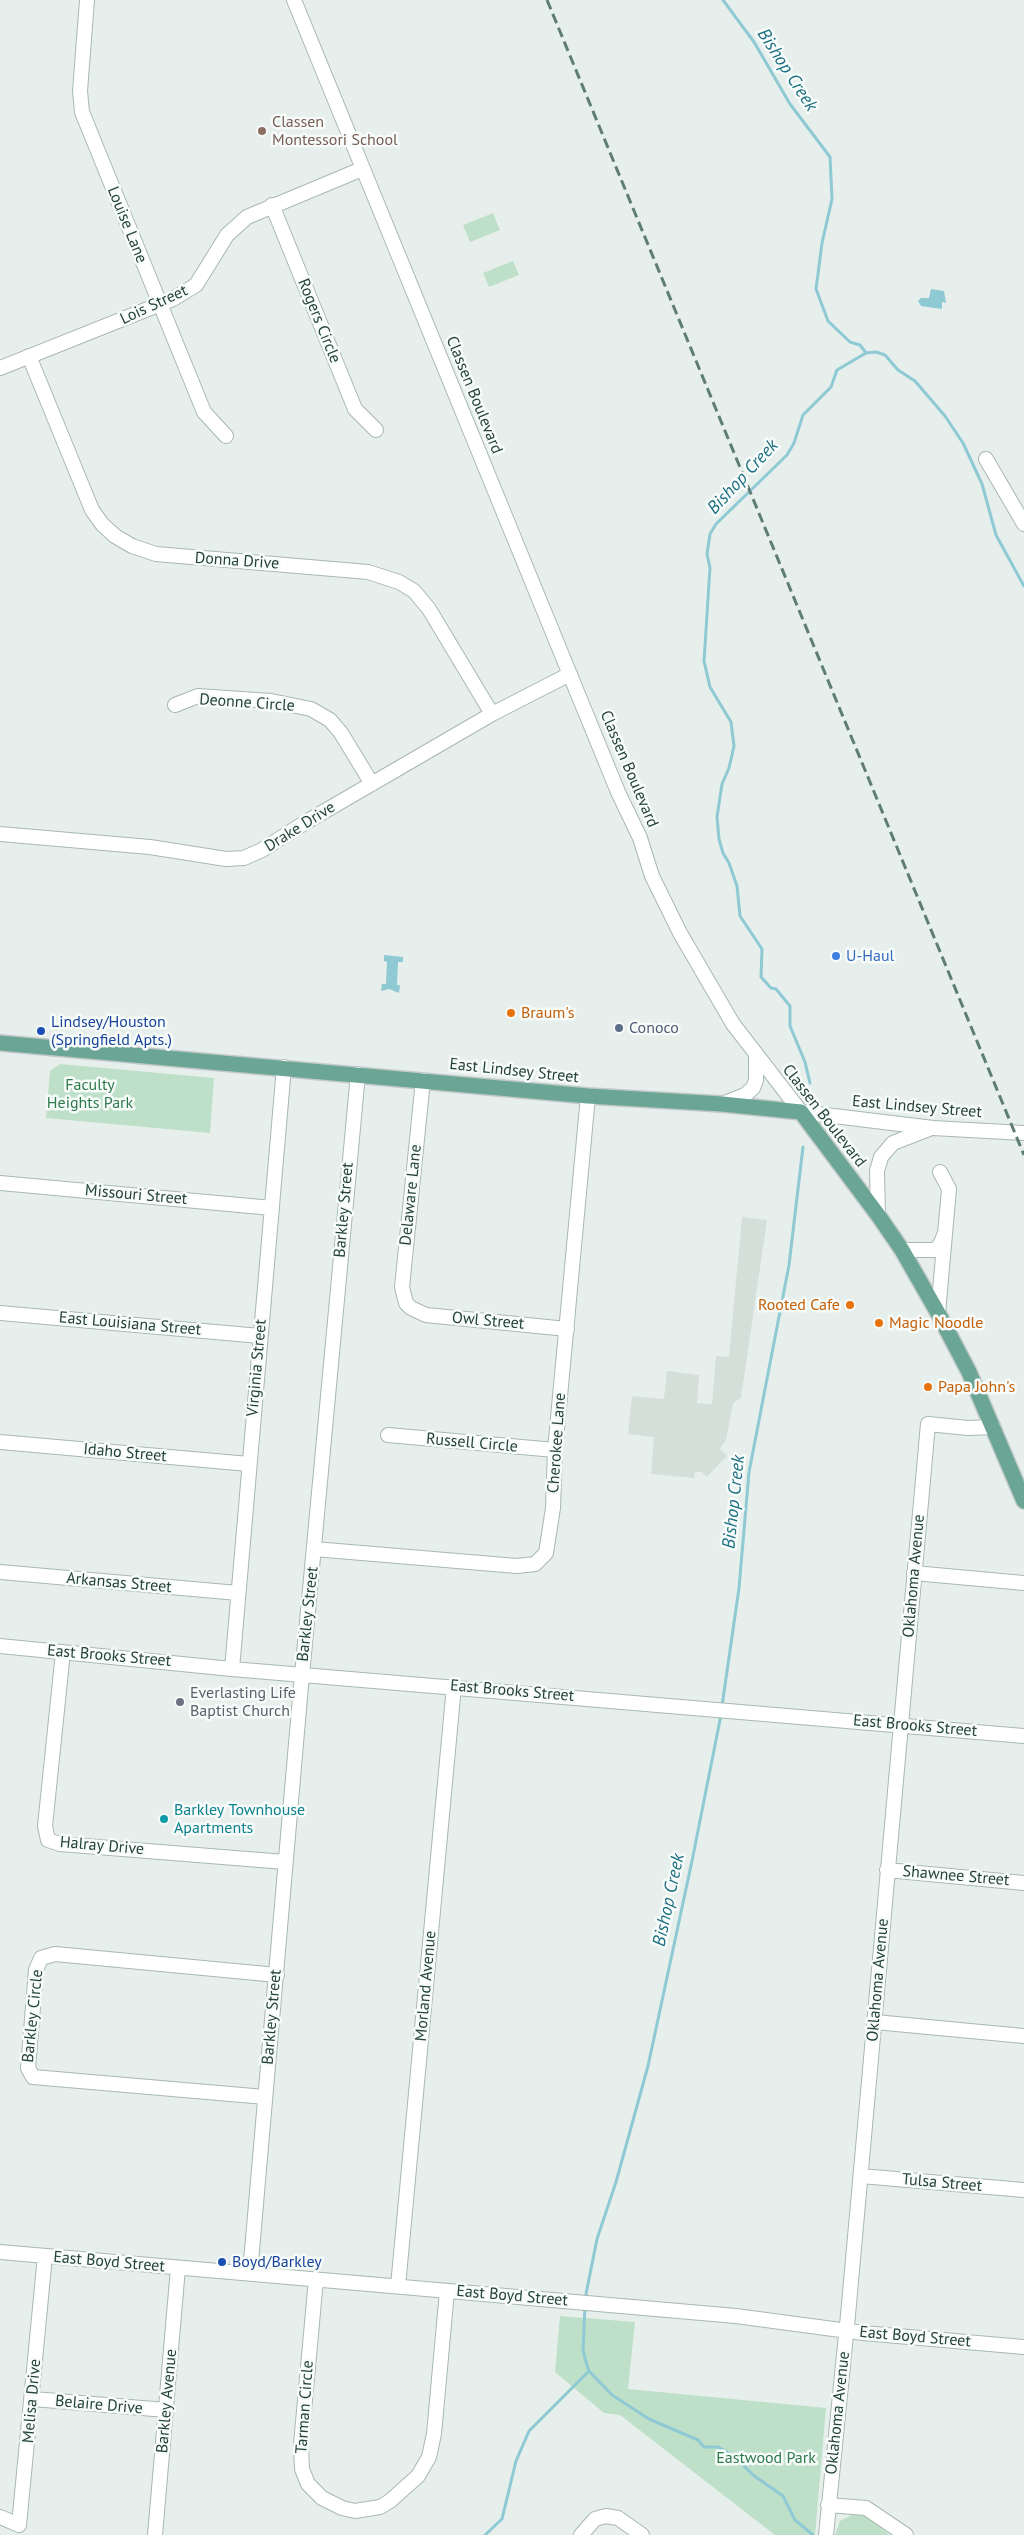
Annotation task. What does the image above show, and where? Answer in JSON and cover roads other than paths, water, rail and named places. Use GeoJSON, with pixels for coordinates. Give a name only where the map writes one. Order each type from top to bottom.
{"type":"FeatureCollection","features":[{"type":"Feature","properties":{"kind":"main road","name":"East Lindsey Street"},"geometry":{"type":"LineString","coordinates":[[0,1043],[284,1067],[588,1096],[722,1104],[801,1112]]}},
{"type":"Feature","properties":{"kind":"main road","name":"Classen Boulevard"},"geometry":{"type":"LineString","coordinates":[[801,1112],[902,1250],[965,1364],[1024,1501]]}},
{"type":"Feature","properties":{"kind":"street","name":"Louise Lane"},"geometry":{"type":"LineString","coordinates":[[87,0],[80,91],[82,112],[204,412],[226,436]]}},
{"type":"Feature","properties":{"kind":"street","name":"Classen Boulevard"},"geometry":{"type":"LineString","coordinates":[[294,0],[618,792],[640,838],[664,901],[721,1006],[756,1056],[801,1112]]}},
{"type":"Feature","properties":{"kind":"street","name":"Lois Street"},"geometry":{"type":"LineString","coordinates":[[0,368],[159,305],[196,285],[233,227],[254,212],[362,169]]}},
{"type":"Feature","properties":{"kind":"street","name":"Rogers Circle"},"geometry":{"type":"LineString","coordinates":[[272,205],[355,409],[376,430]]}},
{"type":"Feature","properties":{"kind":"street","name":"Donna Drive"},"geometry":{"type":"LineString","coordinates":[[30,356],[84,494],[97,518],[109,532],[132,546],[156,554],[360,571],[381,574],[399,582],[414,591],[429,609],[492,714]]}},
{"type":"Feature","properties":{"kind":"street"},"geometry":{"type":"LineString","coordinates":[[986,459],[1024,524]]}},
{"type":"Feature","properties":{"kind":"street","name":"Drake Drive"},"geometry":{"type":"LineString","coordinates":[[0,834],[150,846],[226,859],[244,858],[262,850],[492,714],[570,674]]}},
{"type":"Feature","properties":{"kind":"street","name":"Deonne Circle"},"geometry":{"type":"LineString","coordinates":[[175,705],[198,696],[271,702],[312,709],[330,720],[341,733],[372,784]]}},
{"type":"Feature","properties":{"kind":"street"},"geometry":{"type":"LineString","coordinates":[[722,1104],[745,1095],[753,1088],[756,1080],[756,1056]]}},
{"type":"Feature","properties":{"kind":"street","name":"Virginia Street"},"geometry":{"type":"LineString","coordinates":[[232,1669],[284,1067]]}},
{"type":"Feature","properties":{"kind":"street","name":"Barkley Street"},"geometry":{"type":"LineString","coordinates":[[250,2273],[285,1862],[358,1074]]}},
{"type":"Feature","properties":{"kind":"street","name":"Delaware Lane"},"geometry":{"type":"LineString","coordinates":[[411,1308],[406,1303],[402,1287],[423,1080]]}},
{"type":"Feature","properties":{"kind":"street","name":"Cherokee Lane"},"geometry":{"type":"LineString","coordinates":[[314,1549],[516,1566],[535,1564],[546,1552],[588,1096]]}},
{"type":"Feature","properties":{"kind":"street","name":"East Lindsey Street"},"geometry":{"type":"LineString","coordinates":[[801,1112],[933,1128],[1024,1133]]}},
{"type":"Feature","properties":{"kind":"street"},"geometry":{"type":"LineString","coordinates":[[878,1215],[877,1171],[881,1157],[892,1143],[933,1128]]}},
{"type":"Feature","properties":{"kind":"street"},"geometry":{"type":"LineString","coordinates":[[938,1313],[949,1189],[940,1172]]}},
{"type":"Feature","properties":{"kind":"street","name":"Missouri Street"},"geometry":{"type":"LineString","coordinates":[[0,1183],[272,1208]]}},
{"type":"Feature","properties":{"kind":"street"},"geometry":{"type":"LineString","coordinates":[[902,1250],[934,1250],[940,1245],[946,1233]]}},
{"type":"Feature","properties":{"kind":"street","name":"Owl Street"},"geometry":{"type":"LineString","coordinates":[[411,1308],[426,1315],[567,1329]]}},
{"type":"Feature","properties":{"kind":"street","name":"East Louisiana Street"},"geometry":{"type":"LineString","coordinates":[[0,1313],[260,1336]]}},
{"type":"Feature","properties":{"kind":"street","name":"Oklahoma Avenue"},"geometry":{"type":"LineString","coordinates":[[826,2532],[861,2176],[928,1424],[968,1428],[993,1427]]}},
{"type":"Feature","properties":{"kind":"street","name":"Russell Circle"},"geometry":{"type":"LineString","coordinates":[[388,1436],[556,1450]]}},
{"type":"Feature","properties":{"kind":"street","name":"Idaho Street"},"geometry":{"type":"LineString","coordinates":[[0,1442],[249,1464]]}},
{"type":"Feature","properties":{"kind":"street","name":"Arkansas Street"},"geometry":{"type":"LineString","coordinates":[[0,1572],[238,1594]]}},
{"type":"Feature","properties":{"kind":"street"},"geometry":{"type":"LineString","coordinates":[[914,1574],[1024,1583]]}},
{"type":"Feature","properties":{"kind":"street","name":"East Brooks Street"},"geometry":{"type":"LineString","coordinates":[[0,1646],[232,1669],[454,1686],[1024,1736]]}},
{"type":"Feature","properties":{"kind":"street","name":"Halray Drive"},"geometry":{"type":"LineString","coordinates":[[63,1652],[45,1826],[48,1840],[60,1844],[285,1862]]}},
{"type":"Feature","properties":{"kind":"street","name":"Morland Avenue"},"geometry":{"type":"LineString","coordinates":[[398,2286],[454,1686]]}},
{"type":"Feature","properties":{"kind":"street","name":"Shawnee Street"},"geometry":{"type":"LineString","coordinates":[[887,1870],[1024,1882]]}},
{"type":"Feature","properties":{"kind":"street","name":"Barkley Circle"},"geometry":{"type":"LineString","coordinates":[[265,2097],[33,2077],[28,2068],[36,1970],[41,1958],[48,1954],[56,1954],[276,1976]]}},
{"type":"Feature","properties":{"kind":"street"},"geometry":{"type":"LineString","coordinates":[[875,2022],[1024,2036]]}},
{"type":"Feature","properties":{"kind":"street","name":"Tulsa Street"},"geometry":{"type":"LineString","coordinates":[[861,2176],[1024,2190]]}},
{"type":"Feature","properties":{"kind":"street","name":"East Boyd Street"},"geometry":{"type":"LineString","coordinates":[[0,2252],[736,2316],[846,2331],[1024,2347]]}},
{"type":"Feature","properties":{"kind":"street","name":"Melisa Drive"},"geometry":{"type":"LineString","coordinates":[[0,2517],[19,2525],[33,2399],[45,2256]]}},
{"type":"Feature","properties":{"kind":"street","name":"Barkley Avenue"},"geometry":{"type":"LineString","coordinates":[[155,2535],[178,2268]]}},
{"type":"Feature","properties":{"kind":"street","name":"Tarman Circle"},"geometry":{"type":"LineString","coordinates":[[316,2279],[300,2444],[302,2469],[308,2484],[322,2498],[342,2508],[354,2511],[380,2507],[390,2501],[418,2476],[429,2457],[434,2434],[447,2291]]}},
{"type":"Feature","properties":{"kind":"street","name":"Belaire Drive"},"geometry":{"type":"LineString","coordinates":[[33,2399],[166,2410]]}},
{"type":"Feature","properties":{"kind":"street"},"geometry":{"type":"LineString","coordinates":[[828,2505],[866,2508],[906,2535]]}},
{"type":"Feature","properties":{"kind":"street"},"geometry":{"type":"LineString","coordinates":[[581,2535],[595,2519],[606,2516],[618,2518],[642,2535]]}},
{"type":"Feature","properties":{"kind":"water"},"geometry":{"type":"Polygon","coordinates":[[[931,289],[944,291],[946,303],[942,302],[942,309],[921,306],[918,301],[921,298],[929,298],[931,289]]]}},
{"type":"Feature","properties":{"kind":"water"},"geometry":{"type":"Polygon","coordinates":[[[384,955],[403,957],[403,962],[398,962],[397,985],[400,985],[399,993],[389,989],[381,991],[382,984],[386,984],[387,962],[384,961],[384,955]]]}},
{"type":"Feature","properties":{"kind":"waterway","name":"Bishop Creek"},"geometry":{"type":"LineString","coordinates":[[723,0],[754,42],[790,104],[830,157],[832,199],[822,243],[816,289],[828,321],[850,342],[860,345],[866,353]]}},
{"type":"Feature","properties":{"kind":"waterway"},"geometry":{"type":"LineString","coordinates":[[866,353],[876,352],[885,355],[898,370],[915,381],[945,416],[963,443],[982,484],[996,535],[1024,586]]}},
{"type":"Feature","properties":{"kind":"waterway","name":"Bishop Creek"},"geometry":{"type":"LineString","coordinates":[[810,1083],[805,1062],[790,1026],[790,1006],[776,989],[771,988],[761,977],[762,949],[740,916],[737,886],[719,839],[717,817],[722,784],[729,768],[734,746],[731,722],[710,687],[704,661],[710,568],[707,554],[710,534],[716,524],[787,455],[794,443],[803,415],[831,387],[837,370],[866,353]]}},
{"type":"Feature","properties":{"kind":"waterway","name":"Bishop Creek"},"geometry":{"type":"LineString","coordinates":[[722,1706],[739,1588],[749,1472],[789,1265],[803,1147]]}},
{"type":"Feature","properties":{"kind":"waterway","name":"Bishop Creek"},"geometry":{"type":"LineString","coordinates":[[585,2299],[597,2239],[616,2182],[648,2066],[721,1715]]}},
{"type":"Feature","properties":{"kind":"waterway","name":"Bishop Creek"},"geometry":{"type":"LineString","coordinates":[[585,2306],[583,2350],[586,2362],[589,2371],[612,2395],[649,2419],[698,2440],[704,2447],[718,2447],[734,2456],[753,2475],[783,2496],[795,2520],[813,2535]]}},
{"type":"Feature","properties":{"kind":"waterway"},"geometry":{"type":"LineString","coordinates":[[485,2535],[502,2519],[516,2461],[529,2431],[589,2371]]}},
{"type":"Feature","properties":{"kind":"railway"},"geometry":{"type":"LineString","coordinates":[[547,0],[1024,1155]]}},
{"type":"Feature","properties":{"kind":"place","name":"Classen Montessori School"},"geometry":{"type":"Point","coordinates":[262,131]}},
{"type":"Feature","properties":{"kind":"place","name":"U-Haul"},"geometry":{"type":"Point","coordinates":[836,956]}},
{"type":"Feature","properties":{"kind":"place","name":"Braum's"},"geometry":{"type":"Point","coordinates":[511,1013]}},
{"type":"Feature","properties":{"kind":"place","name":"Conoco"},"geometry":{"type":"Point","coordinates":[619,1028]}},
{"type":"Feature","properties":{"kind":"place","name":"Lindsey/Houston (Springfield Apts.)"},"geometry":{"type":"Point","coordinates":[41,1031]}},
{"type":"Feature","properties":{"kind":"place","name":"Rooted Cafe"},"geometry":{"type":"Point","coordinates":[850,1305]}},
{"type":"Feature","properties":{"kind":"place","name":"Magic Noodle"},"geometry":{"type":"Point","coordinates":[879,1323]}},
{"type":"Feature","properties":{"kind":"place","name":"Papa John's"},"geometry":{"type":"Point","coordinates":[928,1387]}},
{"type":"Feature","properties":{"kind":"place","name":"Everlasting Life Baptist Church"},"geometry":{"type":"Point","coordinates":[180,1702]}},
{"type":"Feature","properties":{"kind":"place","name":"Barkley Townhouse Apartments"},"geometry":{"type":"Point","coordinates":[164,1819]}},
{"type":"Feature","properties":{"kind":"place","name":"Boyd/Barkley"},"geometry":{"type":"Point","coordinates":[222,2262]}},
{"type":"Feature","properties":{"kind":"park label","name":"Faculty Heights Park"},"geometry":{"type":"Point","coordinates":[90,1094]}},
{"type":"Feature","properties":{"kind":"park label","name":"Eastwood Park"},"geometry":{"type":"Point","coordinates":[766,2458]}}]}
